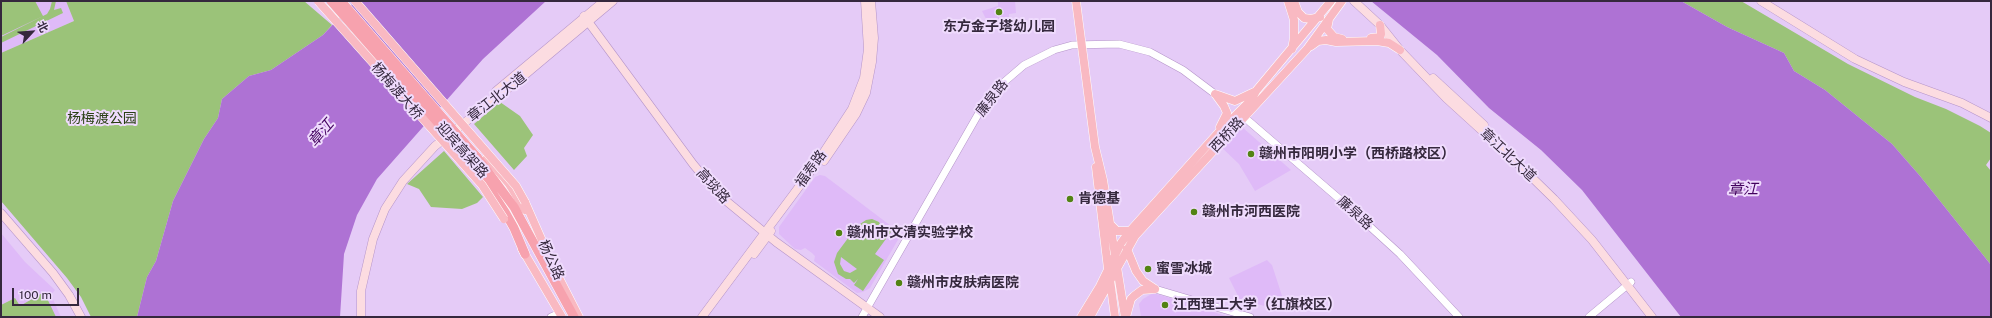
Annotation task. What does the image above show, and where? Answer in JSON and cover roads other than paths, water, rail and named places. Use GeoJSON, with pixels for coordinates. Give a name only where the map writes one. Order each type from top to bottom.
{"type":"FeatureCollection","features":[{"type":"Feature","properties":{"kind":"highway","name":"迎宾高架路"},"geometry":{"type":"LineString","coordinates":[[331,1],[475,159]]}},
{"type":"Feature","properties":{"kind":"highway","name":"迎宾高架路"},"geometry":{"type":"LineString","coordinates":[[341,1],[475,159]]}},
{"type":"Feature","properties":{"kind":"highway"},"geometry":{"type":"LineString","coordinates":[[475,159],[490,167],[501,181],[563,316]]}},
{"type":"Feature","properties":{"kind":"highway"},"geometry":{"type":"LineString","coordinates":[[475,159],[514,209],[555,270]]}},
{"type":"Feature","properties":{"kind":"highway"},"geometry":{"type":"LineString","coordinates":[[514,209],[514,228],[525,254]]}},
{"type":"Feature","properties":{"kind":"highway"},"geometry":{"type":"LineString","coordinates":[[524,230],[574,317]]}},
{"type":"Feature","properties":{"kind":"main road","name":"杨梅渡大桥"},"geometry":{"type":"LineString","coordinates":[[318,1],[478,181],[514,209]]}},
{"type":"Feature","properties":{"kind":"main road","name":"杨梅渡大桥"},"geometry":{"type":"LineString","coordinates":[[355,1],[516,186],[514,209]]}},
{"type":"Feature","properties":{"kind":"main road","name":"章江北大道"},"geometry":{"type":"LineString","coordinates":[[356,317],[356,289],[362,257],[381,207],[400,178],[418,156],[551,54],[605,1]]}},
{"type":"Feature","properties":{"kind":"main road","name":"章江北大道"},"geometry":{"type":"LineString","coordinates":[[584,20],[613,1]]}},
{"type":"Feature","properties":{"kind":"main road","name":"福寿路"},"geometry":{"type":"LineString","coordinates":[[708,317],[816,164],[852,109],[864,78],[868,48],[865,1]]}},
{"type":"Feature","properties":{"kind":"main road","name":"福寿路"},"geometry":{"type":"LineString","coordinates":[[702,317],[837,143],[856,114],[866,93],[872,62],[874,44],[871,1]]}},
{"type":"Feature","properties":{"kind":"main road"},"geometry":{"type":"LineString","coordinates":[[1076,1],[1096,146],[1115,256]]}},
{"type":"Feature","properties":{"kind":"main road"},"geometry":{"type":"LineString","coordinates":[[1288,1],[1294,20],[1294,38],[1291,50]]}},
{"type":"Feature","properties":{"kind":"main road"},"geometry":{"type":"LineString","coordinates":[[1294,1],[1298,12],[1304,18],[1311,19],[1320,17]]}},
{"type":"Feature","properties":{"kind":"main road","name":"西桥路"},"geometry":{"type":"LineString","coordinates":[[1113,268],[1115,256],[1130,231],[1219,132],[1251,100],[1256,91],[1332,1]]}},
{"type":"Feature","properties":{"kind":"main road","name":"章江北大道"},"geometry":{"type":"LineString","coordinates":[[1354,1],[1380,25],[1400,50],[1446,98],[1513,159],[1554,199],[1659,317]]}},
{"type":"Feature","properties":{"kind":"main road","name":"章江北大道"},"geometry":{"type":"LineString","coordinates":[[1361,1],[1384,22],[1404,48],[1431,76],[1558,195],[1596,237],[1652,317]]}},
{"type":"Feature","properties":{"kind":"main road"},"geometry":{"type":"LineString","coordinates":[[1762,1],[1854,59],[1904,82],[1962,103],[1991,118]]}},
{"type":"Feature","properties":{"kind":"main road","name":"西桥路"},"geometry":{"type":"LineString","coordinates":[[1113,268],[1135,236],[1307,49],[1341,2]]}},
{"type":"Feature","properties":{"kind":"main road"},"geometry":{"type":"LineString","coordinates":[[1330,18],[1327,29],[1339,39],[1380,37],[1382,31],[1380,25]]}},
{"type":"Feature","properties":{"kind":"main road","name":"高琰路"},"geometry":{"type":"LineString","coordinates":[[584,20],[698,179],[725,207],[872,317]]}},
{"type":"Feature","properties":{"kind":"main road"},"geometry":{"type":"LineString","coordinates":[[1307,49],[1318,41],[1326,40],[1336,42],[1385,42],[1394,45],[1400,50]]}},
{"type":"Feature","properties":{"kind":"main road"},"geometry":{"type":"LineString","coordinates":[[1215,94],[1236,101],[1256,91]]}},
{"type":"Feature","properties":{"kind":"main road"},"geometry":{"type":"LineString","coordinates":[[1215,94],[1224,106],[1227,113],[1219,132]]}},
{"type":"Feature","properties":{"kind":"main road"},"geometry":{"type":"LineString","coordinates":[[459,125],[509,184],[514,209]]}},
{"type":"Feature","properties":{"kind":"main road","name":"章江北大道"},"geometry":{"type":"LineString","coordinates":[[361,317],[361,291],[367,259],[378,224],[385,209],[403,181],[416,165],[459,125]]}},
{"type":"Feature","properties":{"kind":"main road"},"geometry":{"type":"LineString","coordinates":[[1096,146],[1097,180],[1113,268],[1125,317]]}},
{"type":"Feature","properties":{"kind":"main road","name":"杨公路"},"geometry":{"type":"LineString","coordinates":[[514,209],[531,216],[555,270],[579,317]]}},
{"type":"Feature","properties":{"kind":"main road"},"geometry":{"type":"LineString","coordinates":[[1,213],[53,272],[76,317]]}},
{"type":"Feature","properties":{"kind":"main road"},"geometry":{"type":"LineString","coordinates":[[1,220],[63,290],[81,317]]}},
{"type":"Feature","properties":{"kind":"main road"},"geometry":{"type":"LineString","coordinates":[[1109,223],[1117,231],[1130,231]]}},
{"type":"Feature","properties":{"kind":"main road"},"geometry":{"type":"LineString","coordinates":[[1126,249],[1136,271],[1143,281],[1155,289]]}},
{"type":"Feature","properties":{"kind":"main road","name":"杨公路"},"geometry":{"type":"LineString","coordinates":[[525,254],[563,316]]}},
{"type":"Feature","properties":{"kind":"main road"},"geometry":{"type":"LineString","coordinates":[[1090,317],[1110,282],[1113,268]]}},
{"type":"Feature","properties":{"kind":"main road"},"geometry":{"type":"LineString","coordinates":[[1081,317],[1113,268]]}},
{"type":"Feature","properties":{"kind":"main road"},"geometry":{"type":"LineString","coordinates":[[1110,282],[1115,317]]}},
{"type":"Feature","properties":{"kind":"main road"},"geometry":{"type":"LineString","coordinates":[[1125,317],[1131,299],[1134,296],[1142,290],[1155,289]]}},
{"type":"Feature","properties":{"kind":"main road","name":"高琰路"},"geometry":{"type":"LineString","coordinates":[[864,312],[880,317]]}},
{"type":"Feature","properties":{"kind":"street","name":"廉泉路"},"geometry":{"type":"LineString","coordinates":[[864,312],[980,111],[996,89],[1015,71],[1034,59],[1054,50],[1082,44],[1119,44],[1150,52],[1183,70],[1215,94]]}},
{"type":"Feature","properties":{"kind":"street","name":"廉泉路"},"geometry":{"type":"LineString","coordinates":[[1244,117],[1344,203],[1400,254],[1459,317]]}},
{"type":"Feature","properties":{"kind":"street"},"geometry":{"type":"LineString","coordinates":[[1590,317],[1629,284]]}},
{"type":"Feature","properties":{"kind":"street"},"geometry":{"type":"LineString","coordinates":[[1155,289],[1250,317]]}},
{"type":"Feature","properties":{"kind":"street"},"geometry":{"type":"LineString","coordinates":[[552,317],[563,316]]}},
{"type":"Feature","properties":{"kind":"water","name":"章江"},"geometry":{"type":"Polygon","coordinates":[[[355,1],[546,1],[483,59],[377,179],[357,215],[344,254],[340,317],[137,317],[147,277],[156,261],[173,201],[204,139],[218,118],[222,99],[249,76],[271,70],[323,35],[355,1]]]}},
{"type":"Feature","properties":{"kind":"water","name":"章江"},"geometry":{"type":"Polygon","coordinates":[[[1371,1],[1681,1],[1727,27],[1784,53],[1794,71],[1825,90],[1892,144],[1920,176],[1991,265],[1991,317],[1681,317],[1582,190],[1541,150],[1489,108],[1437,55],[1371,1]]]}},
{"type":"Feature","properties":{"kind":"place","name":"东方金子塔幼儿园"},"geometry":{"type":"Point","coordinates":[999,12]}},
{"type":"Feature","properties":{"kind":"place","name":"赣州市阳明小学（西桥路校区）"},"geometry":{"type":"Point","coordinates":[1251,154]}},
{"type":"Feature","properties":{"kind":"place","name":"肯德基"},"geometry":{"type":"Point","coordinates":[1070,199]}},
{"type":"Feature","properties":{"kind":"place","name":"赣州市河西医院"},"geometry":{"type":"Point","coordinates":[1194,212]}},
{"type":"Feature","properties":{"kind":"place","name":"赣州市文清实验学校"},"geometry":{"type":"Point","coordinates":[839,233]}},
{"type":"Feature","properties":{"kind":"place","name":"蜜雪冰城"},"geometry":{"type":"Point","coordinates":[1148,269]}},
{"type":"Feature","properties":{"kind":"place","name":"赣州市皮肤病医院"},"geometry":{"type":"Point","coordinates":[899,283]}},
{"type":"Feature","properties":{"kind":"place","name":"江西理工大学（红旗校区）"},"geometry":{"type":"Point","coordinates":[1165,305]}},
{"type":"Feature","properties":{"kind":"park label","name":"杨梅渡公园"},"geometry":{"type":"Point","coordinates":[102,119]}}]}
